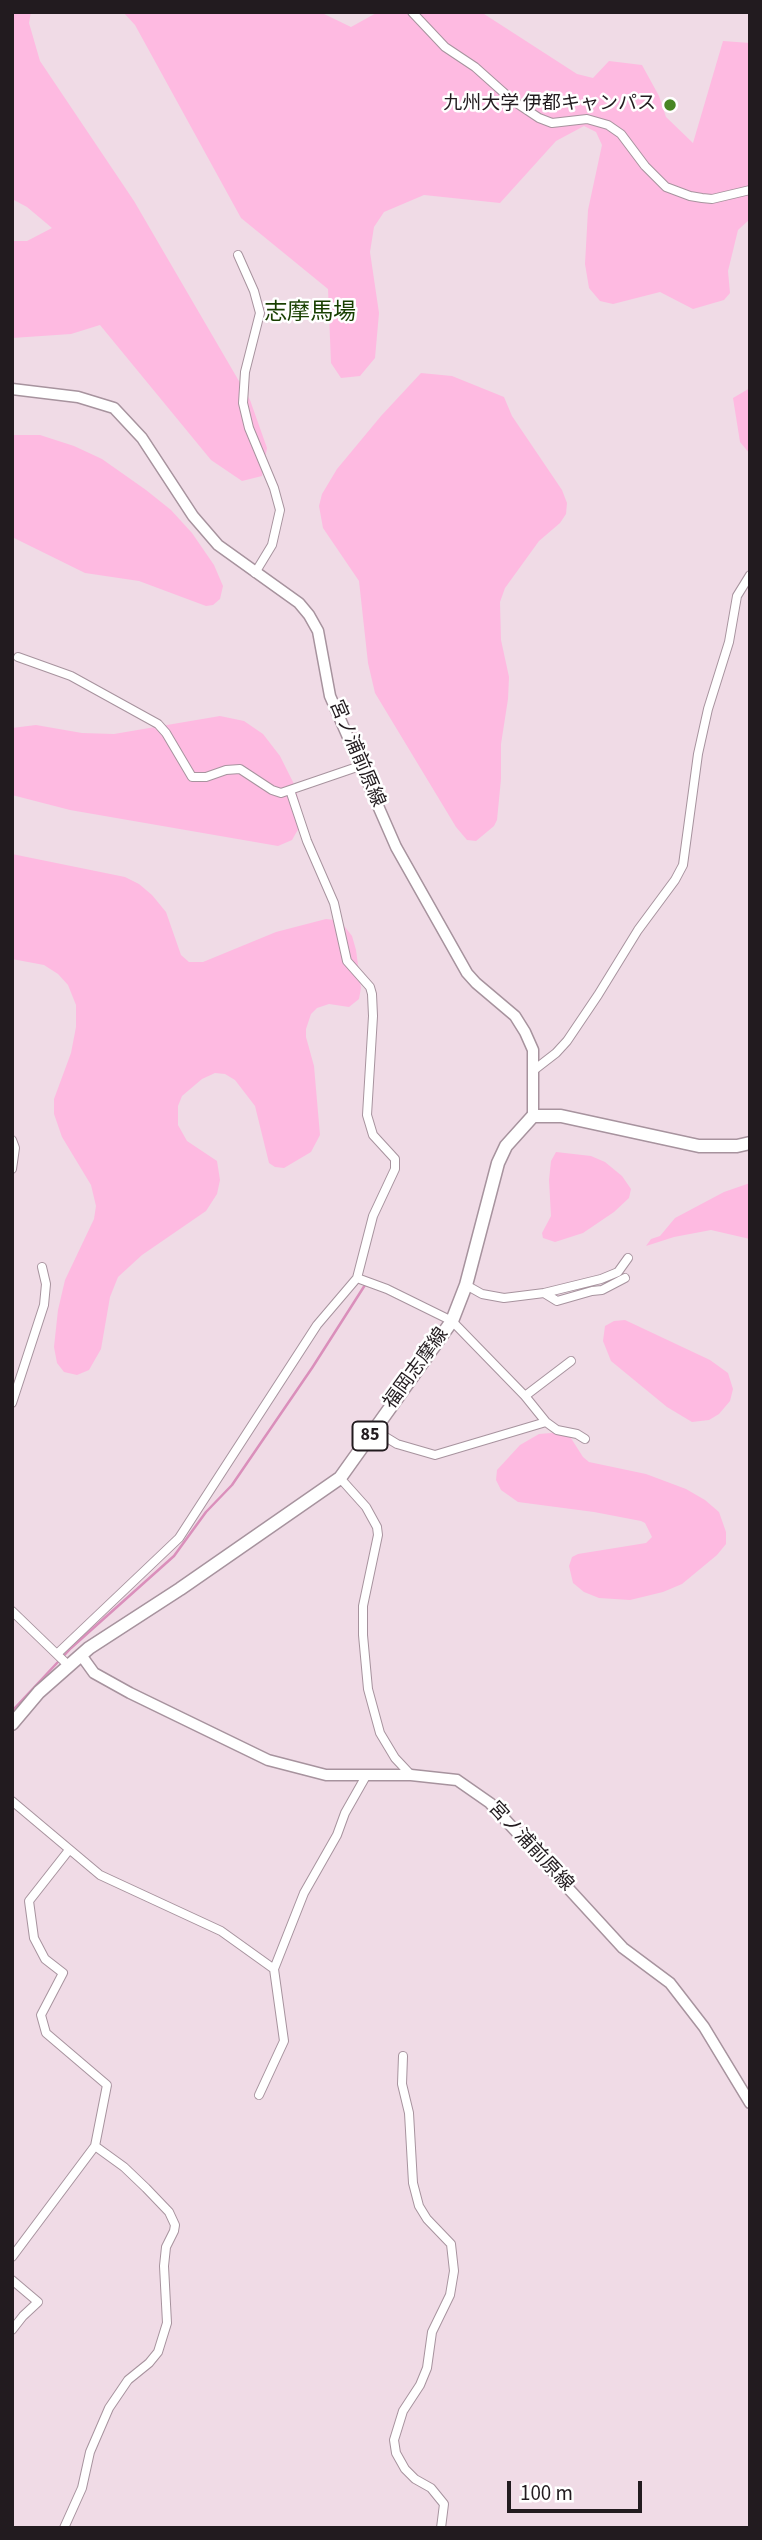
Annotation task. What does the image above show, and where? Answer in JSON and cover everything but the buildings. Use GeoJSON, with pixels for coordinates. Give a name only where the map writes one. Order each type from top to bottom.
{"type":"FeatureCollection","features":[{"type":"Feature","properties":{"kind":"main road","name":"宮ノ浦前原線"},"geometry":{"type":"LineString","coordinates":[[12,389],[78,397],[114,408],[142,438],[206,532],[235,559],[299,603],[309,615],[318,631],[330,695],[396,847],[467,973],[514,1016],[525,1032],[533,1050],[533,1116]]}},
{"type":"Feature","properties":{"kind":"main road"},"geometry":{"type":"LineString","coordinates":[[533,1116],[561,1116],[699,1146],[737,1146],[750,1143]]}},
{"type":"Feature","properties":{"kind":"main road","name":"福岡志摩線"},"geometry":{"type":"LineString","coordinates":[[12,1724],[39,1692],[80,1655],[340,1478],[452,1321],[466,1285],[498,1163],[506,1146],[533,1116]]}},
{"type":"Feature","properties":{"kind":"main road","name":"宮ノ浦前原線"},"geometry":{"type":"LineString","coordinates":[[80,1655],[94,1673],[268,1760],[326,1775],[411,1775],[457,1780],[490,1803],[623,1948],[670,1983],[704,2026],[750,2103]]}},
{"type":"Feature","properties":{"kind":"street"},"geometry":{"type":"LineString","coordinates":[[412,12],[445,47],[475,67],[512,100],[539,118],[552,123],[587,119],[608,125],[621,134],[645,166],[666,187],[702,198],[750,190]]}},
{"type":"Feature","properties":{"kind":"street"},"geometry":{"type":"LineString","coordinates":[[238,255],[254,291],[260,313],[245,372],[243,403],[249,428],[274,488],[280,510],[272,544],[255,573]]}},
{"type":"Feature","properties":{"kind":"street"},"geometry":{"type":"LineString","coordinates":[[534,1070],[567,1041],[683,865],[698,754],[729,642],[737,596],[750,575]]}},
{"type":"Feature","properties":{"kind":"street"},"geometry":{"type":"LineString","coordinates":[[18,657],[71,676],[159,724],[192,777],[206,777],[232,768],[248,773],[281,793],[360,766]]}},
{"type":"Feature","properties":{"kind":"street"},"geometry":{"type":"LineString","coordinates":[[58,1653],[179,1538],[317,1325],[357,1278],[373,1216],[394,1169],[395,1159],[373,1135],[367,1115],[372,994],[370,987],[347,961],[334,903],[307,841],[290,790]]}},
{"type":"Feature","properties":{"kind":"street"},"geometry":{"type":"LineString","coordinates":[[12,1140],[15,1148],[12,1169]]}},
{"type":"Feature","properties":{"kind":"street"},"geometry":{"type":"LineString","coordinates":[[466,1285],[482,1294],[504,1298],[544,1293],[618,1272],[628,1258]]}},
{"type":"Feature","properties":{"kind":"street"},"geometry":{"type":"LineString","coordinates":[[12,1403],[44,1305],[46,1284],[42,1267]]}},
{"type":"Feature","properties":{"kind":"street"},"geometry":{"type":"LineString","coordinates":[[357,1278],[387,1289],[452,1321],[525,1396],[546,1422],[557,1430],[577,1434],[585,1439]]}},
{"type":"Feature","properties":{"kind":"street"},"geometry":{"type":"LineString","coordinates":[[544,1293],[561,1301],[592,1290],[602,1290],[625,1278]]}},
{"type":"Feature","properties":{"kind":"street"},"geometry":{"type":"LineString","coordinates":[[525,1396],[571,1361]]}},
{"type":"Feature","properties":{"kind":"street"},"geometry":{"type":"LineString","coordinates":[[374,1430],[397,1444],[435,1455],[546,1422]]}},
{"type":"Feature","properties":{"kind":"street"},"geometry":{"type":"LineString","coordinates":[[340,1478],[366,1507],[378,1535],[363,1606],[368,1689],[380,1733],[395,1758],[411,1775]]}},
{"type":"Feature","properties":{"kind":"street"},"geometry":{"type":"LineString","coordinates":[[12,1611],[68,1665]]}},
{"type":"Feature","properties":{"kind":"street"},"geometry":{"type":"LineString","coordinates":[[259,2095],[284,2041],[274,1969],[303,1893],[337,1835],[345,1813],[366,1776]]}},
{"type":"Feature","properties":{"kind":"street"},"geometry":{"type":"LineString","coordinates":[[12,1801],[100,1875],[220,1931],[274,1969]]}},
{"type":"Feature","properties":{"kind":"street"},"geometry":{"type":"LineString","coordinates":[[12,2257],[95,2146],[107,2085],[46,2033],[41,2015],[63,1973],[44,1959],[34,1938],[29,1901],[69,1850]]}},
{"type":"Feature","properties":{"kind":"street"},"geometry":{"type":"LineString","coordinates":[[403,2056],[402,2084],[409,2113],[413,2182],[419,2206],[427,2219],[451,2244],[454,2271],[450,2295],[432,2332],[427,2368],[420,2385],[403,2411],[394,2440],[396,2453],[405,2469],[415,2479],[431,2488],[444,2504],[441,2528]]}},
{"type":"Feature","properties":{"kind":"street"},"geometry":{"type":"LineString","coordinates":[[64,2528],[82,2488],[90,2452],[109,2408],[128,2379],[149,2363],[158,2352],[167,2323],[164,2266],[166,2247],[175,2225],[169,2212],[146,2188],[124,2167],[95,2146]]}},
{"type":"Feature","properties":{"kind":"street"},"geometry":{"type":"LineString","coordinates":[[12,2280],[37,2302],[12,2330]]}},
{"type":"Feature","properties":{"kind":"shaded area"},"geometry":{"type":"Polygon","coordinates":[[[12,12],[31,12],[29,23],[40,61],[134,201],[250,400],[267,448],[262,476],[242,481],[211,460],[100,325],[71,334],[12,338],[12,241],[27,241],[52,228],[27,207],[12,199],[12,12]]]}},
{"type":"Feature","properties":{"kind":"shaded area"},"geometry":{"type":"Polygon","coordinates":[[[123,12],[320,12],[351,27],[378,12],[481,12],[577,74],[593,78],[609,61],[642,65],[659,96],[666,117],[693,143],[723,41],[750,43],[750,219],[738,230],[728,271],[730,293],[724,300],[693,309],[660,292],[613,304],[600,301],[589,288],[585,264],[588,210],[602,145],[596,132],[584,126],[556,141],[500,203],[424,195],[384,212],[374,227],[370,252],[379,313],[375,358],[360,376],[341,378],[331,363],[328,289],[241,218],[135,25],[123,12]]]}},
{"type":"Feature","properties":{"kind":"shaded area"},"geometry":{"type":"Polygon","coordinates":[[[421,373],[452,376],[504,397],[512,416],[562,490],[567,503],[566,514],[560,523],[539,541],[505,588],[500,602],[501,640],[509,677],[501,744],[497,820],[494,826],[476,841],[467,840],[456,827],[375,693],[368,663],[359,581],[323,528],[319,506],[322,494],[337,469],[421,373]]]}},
{"type":"Feature","properties":{"kind":"shaded area"},"geometry":{"type":"Polygon","coordinates":[[[750,388],[750,454],[740,442],[733,398],[750,388]]]}},
{"type":"Feature","properties":{"kind":"shaded area"},"geometry":{"type":"Polygon","coordinates":[[[12,435],[40,435],[74,446],[102,459],[146,490],[171,510],[192,533],[214,565],[223,586],[220,599],[213,605],[206,606],[139,581],[85,573],[12,537],[12,435]]]}},
{"type":"Feature","properties":{"kind":"shaded area"},"geometry":{"type":"Polygon","coordinates":[[[220,716],[244,721],[263,734],[280,756],[294,784],[301,808],[300,826],[292,840],[278,846],[70,810],[12,795],[12,728],[36,725],[82,733],[114,734],[220,716]]]}},
{"type":"Feature","properties":{"kind":"shaded area"},"geometry":{"type":"Polygon","coordinates":[[[12,854],[125,877],[139,884],[166,912],[181,955],[189,962],[203,962],[276,932],[326,919],[335,920],[352,936],[361,988],[359,999],[349,1007],[329,1004],[317,1008],[311,1014],[306,1029],[314,1066],[320,1135],[311,1152],[284,1168],[269,1163],[255,1106],[235,1080],[225,1074],[215,1073],[202,1079],[182,1096],[178,1106],[178,1125],[187,1141],[217,1161],[220,1180],[217,1194],[206,1211],[142,1255],[118,1277],[110,1297],[101,1349],[89,1370],[77,1375],[64,1372],[57,1363],[54,1347],[65,1280],[94,1219],[96,1206],[91,1185],[62,1137],[54,1114],[54,1099],[71,1053],[76,1027],[76,1005],[68,985],[58,974],[44,965],[12,959],[12,854]]]}},
{"type":"Feature","properties":{"kind":"shaded area"},"geometry":{"type":"Polygon","coordinates":[[[556,1152],[591,1156],[605,1162],[622,1176],[631,1189],[629,1198],[614,1212],[583,1233],[555,1242],[543,1238],[542,1233],[551,1216],[549,1180],[551,1161],[556,1152]]]}},
{"type":"Feature","properties":{"kind":"shaded area"},"geometry":{"type":"Polygon","coordinates":[[[750,1183],[750,1239],[711,1230],[646,1246],[651,1239],[660,1236],[675,1218],[724,1192],[750,1183]]]}},
{"type":"Feature","properties":{"kind":"shaded area"},"geometry":{"type":"Polygon","coordinates":[[[625,1320],[710,1360],[728,1373],[733,1389],[730,1401],[719,1414],[709,1420],[692,1422],[667,1407],[611,1361],[603,1341],[605,1326],[614,1321],[625,1320]]]}},
{"type":"Feature","properties":{"kind":"shaded area"},"geometry":{"type":"Polygon","coordinates":[[[563,1432],[569,1435],[589,1462],[646,1474],[686,1489],[705,1500],[719,1512],[726,1532],[726,1544],[682,1584],[663,1592],[630,1600],[599,1598],[584,1592],[573,1583],[569,1566],[572,1557],[646,1543],[652,1537],[645,1523],[641,1521],[518,1502],[501,1490],[496,1480],[497,1470],[520,1445],[539,1434],[563,1432]]]}},
{"type":"Feature","properties":{"kind":"waterway"},"geometry":{"type":"LineString","coordinates":[[12,1711],[71,1648],[174,1556],[206,1512],[232,1485],[365,1285]]}},
{"type":"Feature","properties":{"kind":"place","name":"九州大学 伊都キャンパス"},"geometry":{"type":"Point","coordinates":[670,105]}},
{"type":"Feature","properties":{"kind":"district","name":"志摩馬場"},"geometry":{"type":"Point","coordinates":[310,314]}}]}
